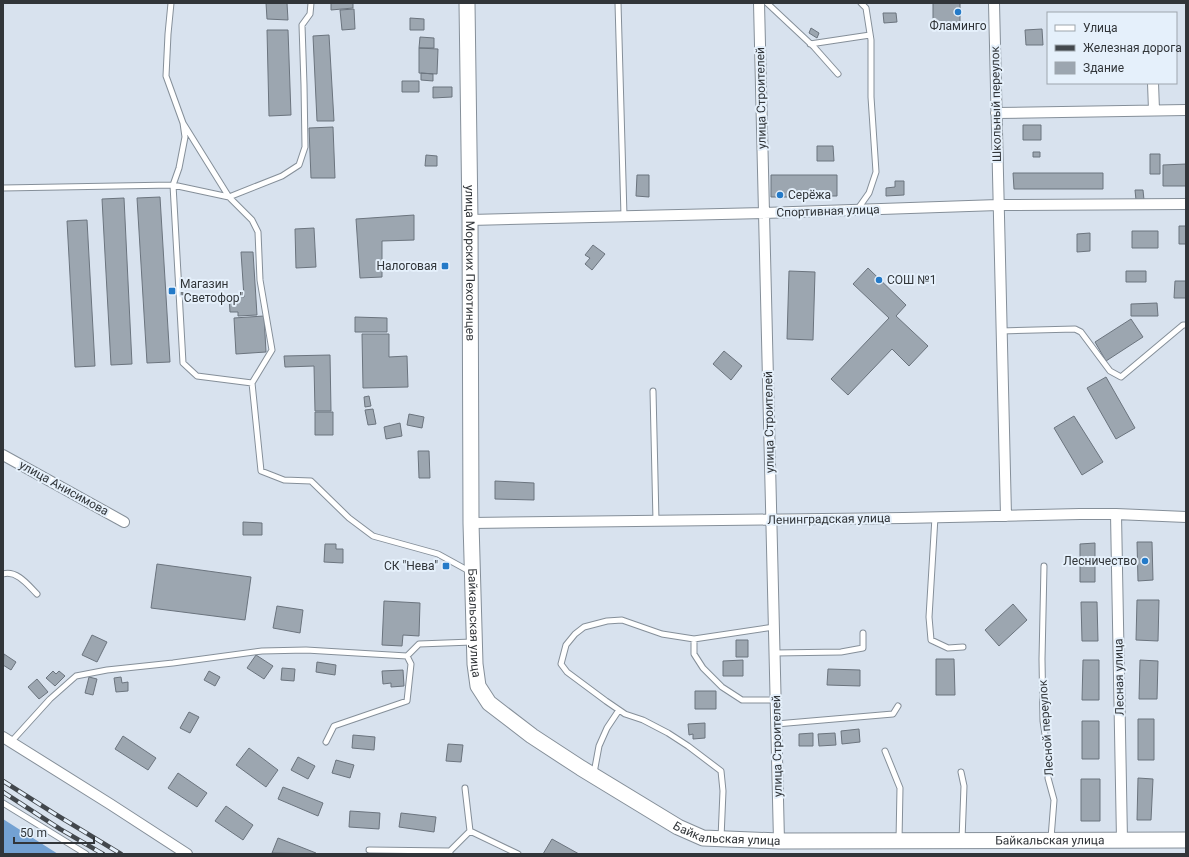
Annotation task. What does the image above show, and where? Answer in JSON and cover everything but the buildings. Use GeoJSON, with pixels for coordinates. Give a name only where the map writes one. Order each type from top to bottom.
{"type":"FeatureCollection","features":[{"type":"Feature","properties":{"kind":"street","name":"улица Морских Пехотинцев"},"geometry":{"type":"LineString","coordinates":[[467,3],[472,523]]}},
{"type":"Feature","properties":{"kind":"street","name":"улица Строителей"},"geometry":{"type":"LineString","coordinates":[[759,3],[779,841]]}},
{"type":"Feature","properties":{"kind":"street","name":"Школьный переулок"},"geometry":{"type":"LineString","coordinates":[[994,3],[1006,516]]}},
{"type":"Feature","properties":{"kind":"street"},"geometry":{"type":"LineString","coordinates":[[1153,84],[1154,110]]}},
{"type":"Feature","properties":{"kind":"street"},"geometry":{"type":"LineString","coordinates":[[996,113],[1186,110]]}},
{"type":"Feature","properties":{"kind":"street","name":"Спортивная улица"},"geometry":{"type":"LineString","coordinates":[[470,220],[764,213],[998,205],[1113,206],[1186,204]]}},
{"type":"Feature","properties":{"kind":"street","name":"улица Анисимова"},"geometry":{"type":"LineString","coordinates":[[3,455],[124,522]]}},
{"type":"Feature","properties":{"kind":"street","name":"Ленинградская улица"},"geometry":{"type":"LineString","coordinates":[[472,523],[935,518],[1116,514],[1186,517]]}},
{"type":"Feature","properties":{"kind":"street","name":"Лесная улица"},"geometry":{"type":"LineString","coordinates":[[1116,514],[1122,840]]}},
{"type":"Feature","properties":{"kind":"street","name":"Байкальская улица"},"geometry":{"type":"LineString","coordinates":[[472,523],[475,664],[478,686],[489,703],[532,736],[678,827],[703,838],[779,841],[1186,840]]}},
{"type":"Feature","properties":{"kind":"street"},"geometry":{"type":"LineString","coordinates":[[7,740],[187,854]]}},
{"type":"Feature","properties":{"kind":"lane"},"geometry":{"type":"LineString","coordinates":[[171,3],[166,76],[183,123],[185,137],[179,168],[173,185],[183,363],[197,376],[252,383]]}},
{"type":"Feature","properties":{"kind":"lane"},"geometry":{"type":"LineString","coordinates":[[3,188],[173,185],[229,197],[282,176],[298,165],[305,148],[302,25],[310,14],[311,3]]}},
{"type":"Feature","properties":{"kind":"lane"},"geometry":{"type":"LineString","coordinates":[[618,3],[624,216]]}},
{"type":"Feature","properties":{"kind":"lane"},"geometry":{"type":"LineString","coordinates":[[767,3],[810,44],[838,74]]}},
{"type":"Feature","properties":{"kind":"lane"},"geometry":{"type":"LineString","coordinates":[[857,210],[869,193],[876,172],[871,97],[872,40],[866,8],[861,3]]}},
{"type":"Feature","properties":{"kind":"lane"},"geometry":{"type":"LineString","coordinates":[[810,44],[870,35]]}},
{"type":"Feature","properties":{"kind":"lane"},"geometry":{"type":"LineString","coordinates":[[183,123],[229,197],[252,220],[258,232],[260,280],[272,350],[252,383],[261,471],[284,480],[311,481],[349,518],[373,536],[438,554],[473,573]]}},
{"type":"Feature","properties":{"kind":"lane"},"geometry":{"type":"LineString","coordinates":[[1001,331],[1075,329],[1081,332],[1110,371],[1121,377],[1183,325],[1186,325]]}},
{"type":"Feature","properties":{"kind":"lane"},"geometry":{"type":"LineString","coordinates":[[653,391],[656,521]]}},
{"type":"Feature","properties":{"kind":"lane"},"geometry":{"type":"LineString","coordinates":[[935,518],[929,617],[931,640],[948,648],[963,647]]}},
{"type":"Feature","properties":{"kind":"lane","name":"Лесной переулок"},"geometry":{"type":"LineString","coordinates":[[1044,566],[1042,659],[1043,721],[1049,761],[1048,778],[1054,800],[1051,840]]}},
{"type":"Feature","properties":{"kind":"lane"},"geometry":{"type":"LineString","coordinates":[[3,574],[13,574],[24,580],[37,594]]}},
{"type":"Feature","properties":{"kind":"lane"},"geometry":{"type":"LineString","coordinates":[[721,839],[723,791],[721,771],[668,733],[619,710],[567,672],[561,664],[566,645],[575,634],[584,627],[607,621],[622,620],[662,634],[694,639],[774,627]]}},
{"type":"Feature","properties":{"kind":"lane"},"geometry":{"type":"LineString","coordinates":[[774,653],[841,652],[863,648],[863,633]]}},
{"type":"Feature","properties":{"kind":"lane"},"geometry":{"type":"LineString","coordinates":[[694,639],[694,654],[703,668],[722,687],[742,700],[776,700]]}},
{"type":"Feature","properties":{"kind":"lane"},"geometry":{"type":"LineString","coordinates":[[7,740],[76,676],[108,670],[262,651],[306,650],[407,656],[419,644],[474,642]]}},
{"type":"Feature","properties":{"kind":"lane"},"geometry":{"type":"LineString","coordinates":[[326,742],[334,726],[407,701],[411,664],[407,656]]}},
{"type":"Feature","properties":{"kind":"lane"},"geometry":{"type":"LineString","coordinates":[[776,724],[893,714],[898,706]]}},
{"type":"Feature","properties":{"kind":"lane"},"geometry":{"type":"LineString","coordinates":[[593,775],[599,746],[607,728],[619,710]]}},
{"type":"Feature","properties":{"kind":"lane"},"geometry":{"type":"LineString","coordinates":[[885,751],[900,788],[899,841]]}},
{"type":"Feature","properties":{"kind":"lane"},"geometry":{"type":"LineString","coordinates":[[961,772],[964,786],[962,841]]}},
{"type":"Feature","properties":{"kind":"lane"},"geometry":{"type":"LineString","coordinates":[[369,850],[450,853],[470,830],[465,788]]}},
{"type":"Feature","properties":{"kind":"lane"},"geometry":{"type":"LineString","coordinates":[[3,802],[86,854]]}},
{"type":"Feature","properties":{"kind":"lane"},"geometry":{"type":"LineString","coordinates":[[470,830],[518,854]]}},
{"type":"Feature","properties":{"kind":"shaded area"},"geometry":{"type":"Polygon","coordinates":[[[3,819],[58,854],[3,854],[3,819]]]}},
{"type":"Feature","properties":{"kind":"railway"},"geometry":{"type":"LineString","coordinates":[[3,781],[121,854]]}},
{"type":"Feature","properties":{"kind":"railway"},"geometry":{"type":"LineString","coordinates":[[3,792],[60,829],[103,854]]}},
{"type":"Feature","properties":{"kind":"place","name":"Фламинго"},"geometry":{"type":"Point","coordinates":[958,12]}},
{"type":"Feature","properties":{"kind":"place","name":"Серёжа"},"geometry":{"type":"Point","coordinates":[780,195]}},
{"type":"Feature","properties":{"kind":"place","name":"Налоговая"},"geometry":{"type":"Point","coordinates":[445,266]}},
{"type":"Feature","properties":{"kind":"place","name":"СОШ №1"},"geometry":{"type":"Point","coordinates":[879,280]}},
{"type":"Feature","properties":{"kind":"place","name":"Магазин \"Светофор\""},"geometry":{"type":"Point","coordinates":[172,291]}},
{"type":"Feature","properties":{"kind":"place","name":"Лесничество"},"geometry":{"type":"Point","coordinates":[1145,561]}},
{"type":"Feature","properties":{"kind":"place","name":"СК \"Нева\""},"geometry":{"type":"Point","coordinates":[446,566]}}]}
